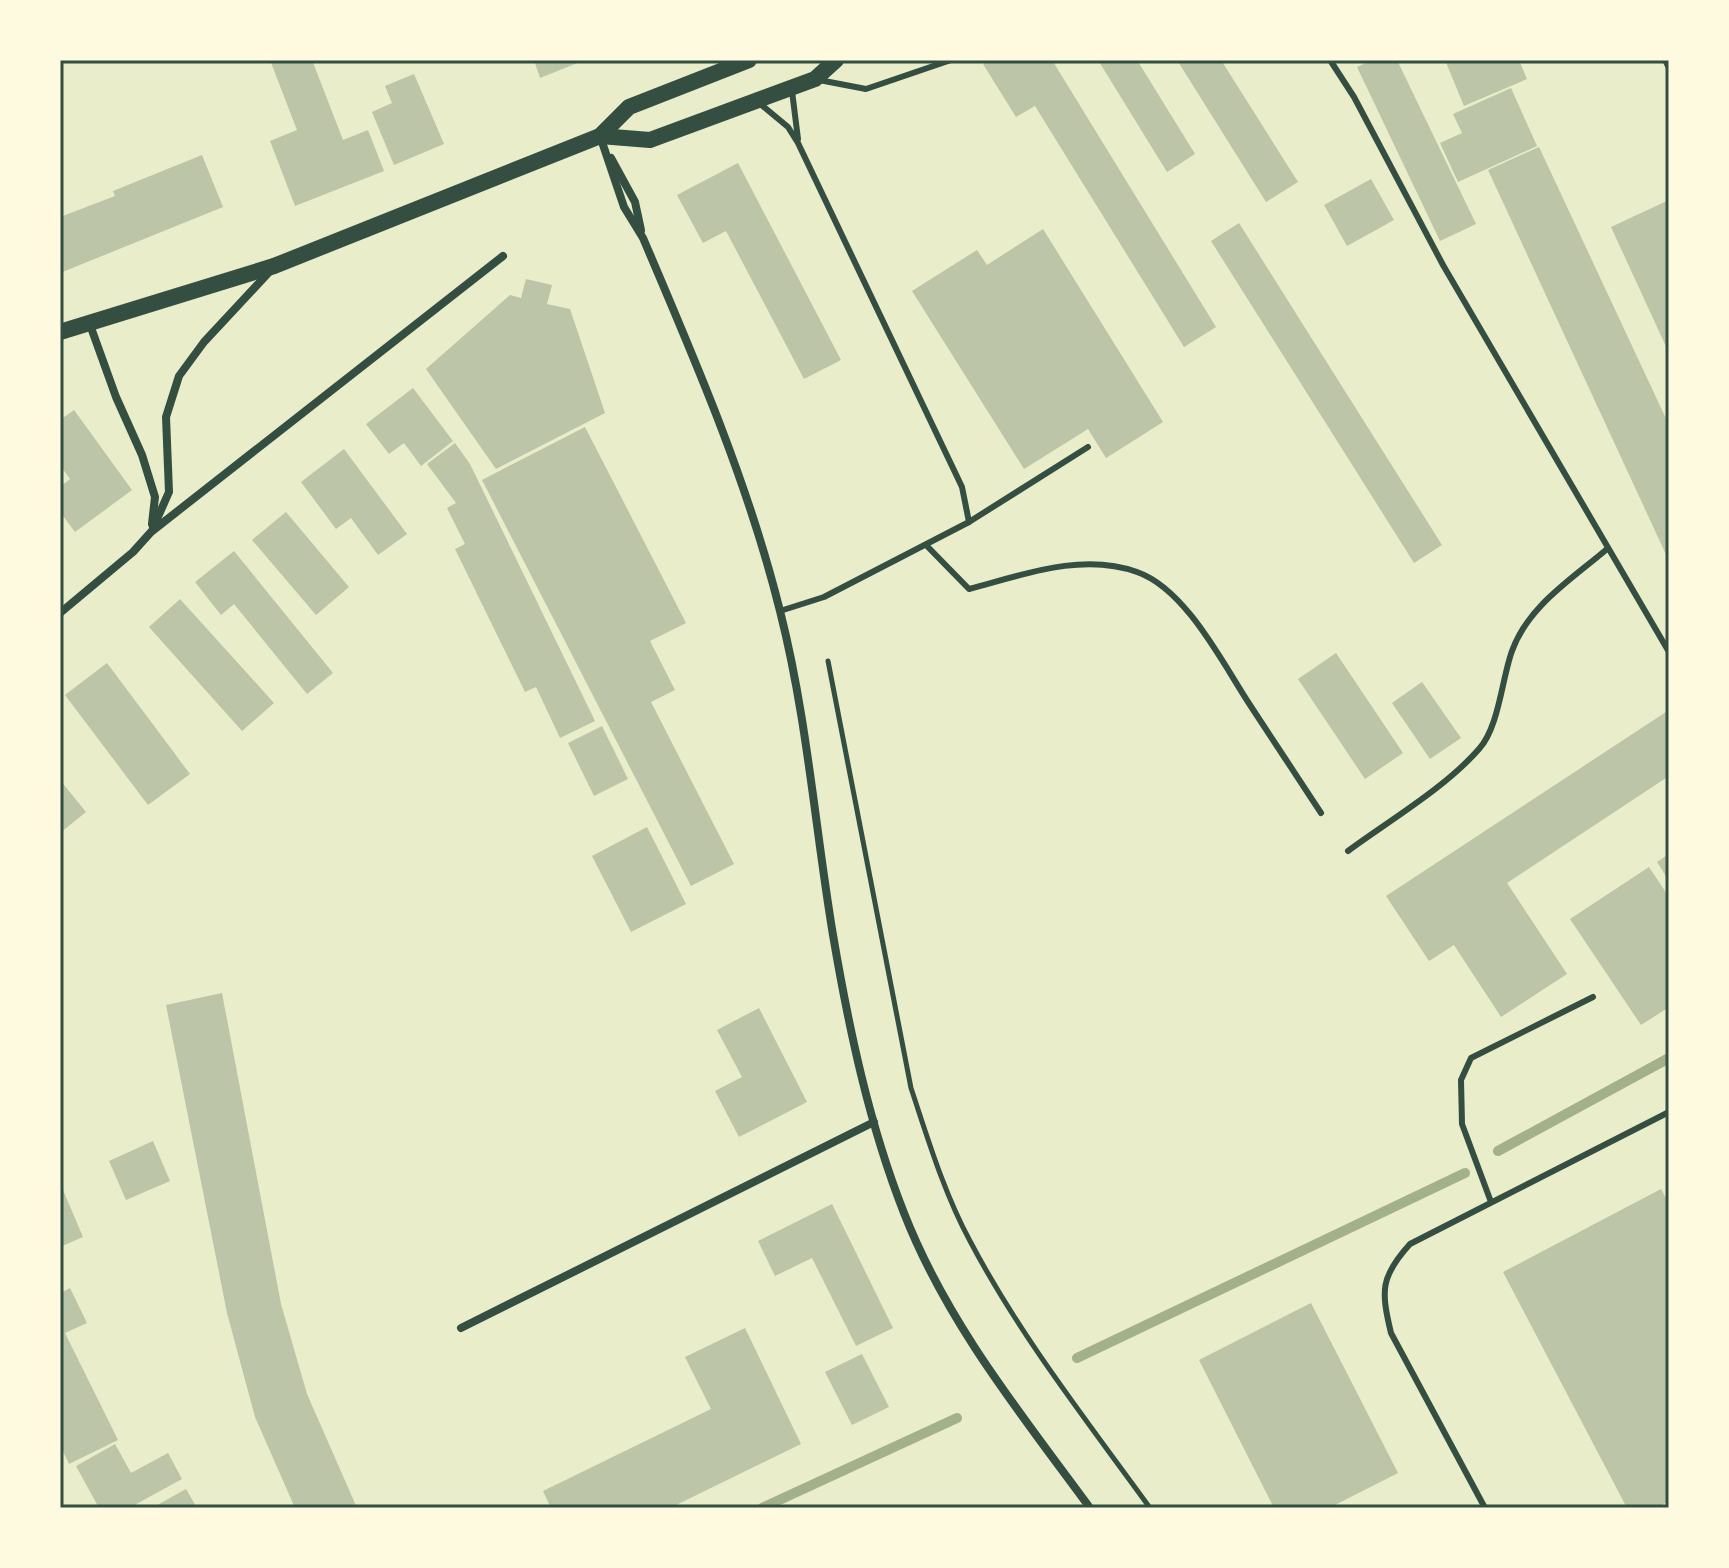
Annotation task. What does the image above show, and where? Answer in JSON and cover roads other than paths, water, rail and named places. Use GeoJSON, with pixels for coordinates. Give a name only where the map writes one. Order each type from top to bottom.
{"type":"FeatureCollection","features":[{"type":"Feature","properties":{"kind":"main road"},"geometry":{"type":"LineString","coordinates":[[60,332],[274,266],[600,136],[629,107],[749,60]]}},
{"type":"Feature","properties":{"kind":"main road"},"geometry":{"type":"LineString","coordinates":[[600,136],[650,140],[815,79],[836,60]]}},
{"type":"Feature","properties":{"kind":"street"},"geometry":{"type":"LineString","coordinates":[[600,136],[635,202],[643,238],[732,456],[780,611],[803,723],[833,935],[856,1049],[874,1122],[904,1214],[944,1299],[983,1362],[1090,1508]]}},
{"type":"Feature","properties":{"kind":"street"},"geometry":{"type":"LineString","coordinates":[[60,613],[133,552],[151,532],[503,256]]}},
{"type":"Feature","properties":{"kind":"street"},"geometry":{"type":"LineString","coordinates":[[151,532],[169,492],[166,417],[179,376],[204,342],[274,266]]}},
{"type":"Feature","properties":{"kind":"street"},"geometry":{"type":"LineString","coordinates":[[89,322],[116,397],[142,455],[155,497],[151,532]]}},
{"type":"Feature","properties":{"kind":"street"},"geometry":{"type":"LineString","coordinates":[[461,1328],[874,1122]]}},
{"type":"Feature","properties":{"kind":"lane"},"geometry":{"type":"LineString","coordinates":[[815,79],[866,89],[951,60]]}},
{"type":"Feature","properties":{"kind":"lane"},"geometry":{"type":"LineString","coordinates":[[1330,60],[1354,97],[1443,265],[1669,652]]}},
{"type":"Feature","properties":{"kind":"lane"},"geometry":{"type":"LineString","coordinates":[[1665,60],[1669,68]]}},
{"type":"Feature","properties":{"kind":"lane"},"geometry":{"type":"LineString","coordinates":[[792,88],[791,103],[798,143]]}},
{"type":"Feature","properties":{"kind":"lane"},"geometry":{"type":"LineString","coordinates":[[758,102],[788,127],[798,143],[962,487],[969,522]]}},
{"type":"Feature","properties":{"kind":"lane"},"geometry":{"type":"LineString","coordinates":[[780,611],[824,597],[926,545],[969,522],[1088,447]]}},
{"type":"Feature","properties":{"kind":"lane"},"geometry":{"type":"LineString","coordinates":[[926,545],[969,589],[1056,566],[1086,565],[1138,572],[1166,589],[1197,624],[1321,813]]}},
{"type":"Feature","properties":{"kind":"lane"},"geometry":{"type":"LineString","coordinates":[[1348,851],[1443,781],[1481,748],[1513,649],[1534,611],[1607,549]]}},
{"type":"Feature","properties":{"kind":"lane"},"geometry":{"type":"LineString","coordinates":[[1491,1202],[1462,1124],[1461,1080],[1471,1058],[1593,997]]}},
{"type":"Feature","properties":{"kind":"lane"},"geometry":{"type":"LineString","coordinates":[[1485,1508],[1391,1333],[1384,1286],[1391,1265],[1410,1244],[1669,1112]]}},
{"type":"Feature","properties":{"kind":"waterway"},"geometry":{"type":"LineString","coordinates":[[1498,1151],[1669,1058]]}},
{"type":"Feature","properties":{"kind":"waterway"},"geometry":{"type":"LineString","coordinates":[[1077,1358],[1465,1173]]}},
{"type":"Feature","properties":{"kind":"waterway"},"geometry":{"type":"LineString","coordinates":[[762,1508],[957,1418]]}}]}
